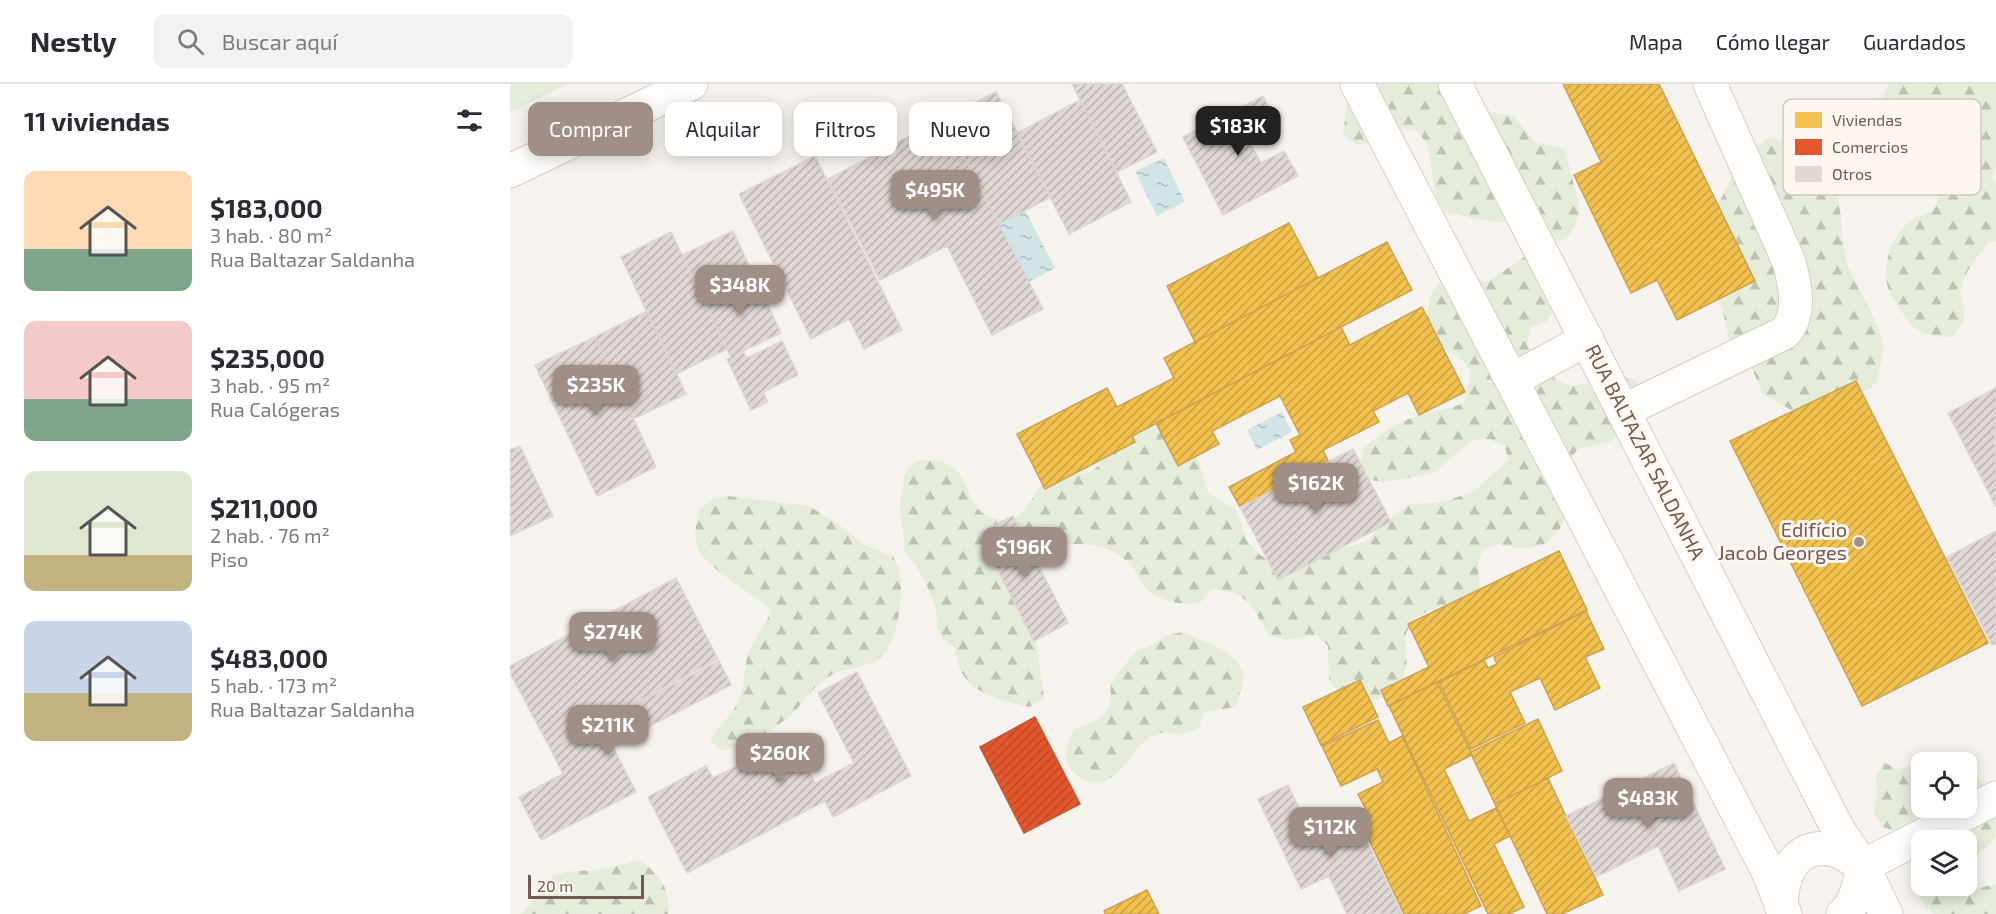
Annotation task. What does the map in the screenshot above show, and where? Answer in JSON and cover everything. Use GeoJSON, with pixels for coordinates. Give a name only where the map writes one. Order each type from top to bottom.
{"type":"FeatureCollection","features":[{"type":"Feature","properties":{"kind":"main road"},"geometry":{"type":"LineString","coordinates":[[510,171],[691,84]]}},
{"type":"Feature","properties":{"kind":"main road"},"geometry":{"type":"LineString","coordinates":[[1357,84],[1768,871],[1781,912]]}},
{"type":"Feature","properties":{"kind":"main road","name":"RUA BALTAZAR SALDANHA"},"geometry":{"type":"LineString","coordinates":[[1455,84],[1840,833],[1863,866],[1886,914]]}},
{"type":"Feature","properties":{"kind":"main road"},"geometry":{"type":"LineString","coordinates":[[1623,411],[1784,333],[1792,324],[1794,280],[1788,262],[1710,84]]}},
{"type":"Feature","properties":{"kind":"main road"},"geometry":{"type":"LineString","coordinates":[[1512,380],[1587,339]]}},
{"type":"Feature","properties":{"kind":"main road"},"geometry":{"type":"LineString","coordinates":[[1843,914],[1848,910],[1854,898],[1863,866],[1996,798]]}},
{"type":"Feature","properties":{"kind":"main road"},"geometry":{"type":"LineString","coordinates":[[1781,912],[1785,874],[1792,862],[1804,854],[1828,849],[1841,852],[1863,866]]}},
{"type":"Feature","properties":{"kind":"green space"},"geometry":{"type":"Polygon","coordinates":[[[510,84],[568,84],[528,102],[510,112],[510,84]]]}},
{"type":"Feature","properties":{"kind":"green space"},"geometry":{"type":"Polygon","coordinates":[[[1350,84],[1458,84],[1481,111],[1514,116],[1535,142],[1565,149],[1580,210],[1575,225],[1566,239],[1550,243],[1508,223],[1477,219],[1445,211],[1436,197],[1428,146],[1418,132],[1403,128],[1386,132],[1373,143],[1357,145],[1343,134],[1350,84]]]}},
{"type":"Feature","properties":{"kind":"green space"},"geometry":{"type":"Polygon","coordinates":[[[1889,84],[1996,84],[1996,163],[1992,178],[1996,185],[1996,242],[1989,241],[1965,276],[1961,290],[1963,320],[1951,337],[1920,331],[1905,317],[1889,291],[1887,261],[1900,232],[1917,217],[1932,212],[1938,195],[1981,195],[1981,99],[1882,99],[1889,84]]]}},
{"type":"Feature","properties":{"kind":"green space"},"geometry":{"type":"Polygon","coordinates":[[[1768,138],[1783,142],[1783,195],[1838,195],[1848,265],[1878,328],[1883,350],[1877,382],[1852,401],[1823,412],[1791,410],[1763,394],[1750,364],[1729,339],[1722,307],[1704,280],[1713,215],[1742,157],[1768,138]]]}},
{"type":"Feature","properties":{"kind":"green space"},"geometry":{"type":"Polygon","coordinates":[[[1527,255],[1555,305],[1547,321],[1531,327],[1527,344],[1533,359],[1558,381],[1573,386],[1620,377],[1636,380],[1646,394],[1626,435],[1578,449],[1568,461],[1569,510],[1559,530],[1546,543],[1530,548],[1514,548],[1499,544],[1483,549],[1478,565],[1479,592],[1476,599],[1470,605],[1462,608],[1435,610],[1416,619],[1406,633],[1406,666],[1392,696],[1369,701],[1338,692],[1329,679],[1328,646],[1317,635],[1285,640],[1269,635],[1253,608],[1242,597],[1212,589],[1200,603],[1168,601],[1147,589],[1135,570],[1118,554],[1105,548],[1083,544],[1064,545],[1023,553],[1044,698],[1029,707],[1003,700],[980,691],[963,675],[955,648],[943,639],[937,625],[936,608],[930,592],[916,565],[905,552],[900,505],[905,473],[916,461],[929,460],[948,464],[962,478],[981,512],[1004,520],[1013,519],[1026,509],[1046,480],[1063,474],[1091,471],[1101,461],[1106,450],[1147,426],[1162,428],[1188,446],[1199,461],[1208,493],[1236,510],[1248,542],[1260,555],[1274,563],[1290,565],[1367,541],[1383,523],[1411,504],[1442,502],[1473,492],[1509,460],[1504,445],[1489,439],[1472,440],[1433,473],[1385,482],[1369,480],[1361,465],[1363,448],[1393,426],[1464,403],[1471,372],[1460,358],[1436,343],[1428,322],[1430,301],[1439,284],[1456,276],[1487,282],[1527,255]]]}},
{"type":"Feature","properties":{"kind":"green space"},"geometry":{"type":"Polygon","coordinates":[[[728,496],[809,506],[838,524],[863,544],[894,557],[901,580],[901,593],[894,635],[882,656],[873,662],[826,678],[815,687],[794,712],[778,725],[751,741],[722,751],[710,740],[738,703],[748,653],[771,610],[707,561],[696,542],[699,510],[713,499],[728,496]]]}},
{"type":"Feature","properties":{"kind":"green space"},"geometry":{"type":"Polygon","coordinates":[[[1183,632],[1221,649],[1238,662],[1243,680],[1235,707],[1204,712],[1199,728],[1190,732],[1163,732],[1154,735],[1137,749],[1115,775],[1106,780],[1096,783],[1079,776],[1070,766],[1066,756],[1074,729],[1092,723],[1104,715],[1110,702],[1110,683],[1137,650],[1153,645],[1167,635],[1183,632]]]}},
{"type":"Feature","properties":{"kind":"green space"},"geometry":{"type":"Polygon","coordinates":[[[1883,762],[1898,769],[1911,766],[1911,818],[1977,818],[1977,778],[1989,792],[1996,813],[1993,839],[1977,854],[1977,830],[1911,830],[1911,836],[1883,827],[1874,812],[1877,796],[1876,778],[1883,762]]]}},
{"type":"Feature","properties":{"kind":"green space"},"geometry":{"type":"Polygon","coordinates":[[[640,861],[663,883],[669,914],[522,914],[543,889],[543,882],[552,877],[567,872],[598,870],[640,861]]]}},
{"type":"Feature","properties":{"kind":"green space"},"geometry":{"type":"Polygon","coordinates":[[[1996,884],[1996,914],[1933,914],[1921,901],[1920,896],[1977,896],[1977,888],[1996,884]]]}},
{"type":"Feature","properties":{"kind":"water"},"geometry":{"type":"Polygon","coordinates":[[[1164,158],[1185,202],[1157,216],[1135,171],[1164,158]]]}},
{"type":"Feature","properties":{"kind":"water"},"geometry":{"type":"Polygon","coordinates":[[[1025,210],[1055,268],[1029,282],[999,224],[1025,210]]]}},
{"type":"Feature","properties":{"kind":"water"},"geometry":{"type":"Polygon","coordinates":[[[1282,412],[1292,432],[1257,450],[1247,430],[1282,412]]]}},
{"type":"Feature","properties":{"kind":"building: Viviendas"},"geometry":{"type":"Polygon","coordinates":[[[1563,84],[1659,84],[1755,281],[1677,320],[1657,280],[1631,293],[1574,175],[1601,162],[1563,84]]]}},
{"type":"Feature","properties":{"kind":"building: Viviendas"},"geometry":{"type":"Polygon","coordinates":[[[1289,223],[1318,278],[1195,342],[1167,286],[1289,223]]]}},
{"type":"Feature","properties":{"kind":"building: Viviendas"},"geometry":{"type":"Polygon","coordinates":[[[1387,242],[1412,290],[1132,436],[1135,442],[1045,489],[1017,434],[1107,388],[1117,407],[1174,378],[1164,358],[1387,242]]]}},
{"type":"Feature","properties":{"kind":"building: Viviendas"},"geometry":{"type":"Polygon","coordinates":[[[1422,307],[1465,392],[1419,415],[1408,393],[1373,411],[1379,422],[1323,450],[1328,461],[1240,507],[1229,487],[1296,452],[1290,440],[1300,435],[1280,396],[1212,431],[1219,444],[1178,466],[1156,423],[1341,327],[1350,345],[1422,307]]]}},
{"type":"Feature","properties":{"kind":"building: Viviendas","name":"Edifício Jacob Georges"},"geometry":{"type":"Polygon","coordinates":[[[1856,381],[1988,643],[1862,706],[1730,441],[1856,381]]]}},
{"type":"Feature","properties":{"kind":"building: Viviendas"},"geometry":{"type":"Polygon","coordinates":[[[1559,551],[1587,610],[1388,706],[1381,690],[1429,667],[1408,624],[1559,551]]]}},
{"type":"Feature","properties":{"kind":"building: Viviendas"},"geometry":{"type":"Polygon","coordinates":[[[1586,611],[1604,649],[1585,657],[1600,688],[1555,710],[1540,678],[1510,692],[1525,723],[1471,749],[1439,682],[1484,660],[1488,668],[1497,664],[1494,657],[1586,611]]]}},
{"type":"Feature","properties":{"kind":"building: Viviendas"},"geometry":{"type":"Polygon","coordinates":[[[1360,680],[1378,717],[1321,745],[1303,707],[1360,680]]]}},
{"type":"Feature","properties":{"kind":"building: Viviendas"},"geometry":{"type":"Polygon","coordinates":[[[1437,682],[1472,755],[1444,769],[1469,821],[1496,808],[1510,836],[1494,844],[1524,907],[1509,914],[1488,914],[1389,706],[1437,682]]]}},
{"type":"Feature","properties":{"kind":"building: Viviendas"},"geometry":{"type":"Polygon","coordinates":[[[1538,719],[1562,771],[1495,804],[1470,752],[1538,719]]]}},
{"type":"Feature","properties":{"kind":"building: Viviendas"},"geometry":{"type":"Polygon","coordinates":[[[1378,720],[1389,743],[1402,736],[1481,906],[1464,914],[1404,914],[1356,812],[1365,808],[1358,794],[1383,782],[1377,769],[1341,786],[1322,746],[1378,720]]]}},
{"type":"Feature","properties":{"kind":"building: Viviendas"},"geometry":{"type":"Polygon","coordinates":[[[1548,778],[1603,895],[1562,914],[1547,914],[1495,804],[1548,778]]]}},
{"type":"Feature","properties":{"kind":"building: Viviendas"},"geometry":{"type":"Polygon","coordinates":[[[1147,890],[1159,914],[1105,914],[1104,911],[1147,890]]]}},
{"type":"Feature","properties":{"kind":"building: Comercios"},"geometry":{"type":"Polygon","coordinates":[[[1035,717],[1080,804],[1024,833],[980,747],[1035,717]]]}},
{"type":"Feature","properties":{"kind":"building: Otros"},"geometry":{"type":"Polygon","coordinates":[[[1072,84],[1122,84],[1157,152],[1117,172],[1072,84]]]}},
{"type":"Feature","properties":{"kind":"building: Otros"},"geometry":{"type":"Polygon","coordinates":[[[996,92],[1001,102],[976,102],[996,92]]]}},
{"type":"Feature","properties":{"kind":"building: Otros"},"geometry":{"type":"Polygon","coordinates":[[[1263,96],[1276,121],[1247,137],[1261,163],[1284,151],[1298,176],[1223,215],[1183,137],[1263,96]]]}},
{"type":"Feature","properties":{"kind":"building: Otros"},"geometry":{"type":"Polygon","coordinates":[[[1080,100],[1131,202],[1069,234],[1017,133],[1080,100]]]}},
{"type":"Feature","properties":{"kind":"building: Otros"},"geometry":{"type":"Polygon","coordinates":[[[1012,123],[1051,197],[999,224],[964,156],[1012,156],[1012,123]]]}},
{"type":"Feature","properties":{"kind":"building: Otros"},"geometry":{"type":"Polygon","coordinates":[[[909,136],[909,156],[964,156],[1043,309],[992,335],[947,246],[880,280],[828,179],[872,156],[897,156],[897,143],[909,136]]]}},
{"type":"Feature","properties":{"kind":"building: Otros"},"geometry":{"type":"Polygon","coordinates":[[[815,156],[902,330],[864,349],[849,319],[811,339],[739,194],[815,156]]]}},
{"type":"Feature","properties":{"kind":"building: Otros"},"geometry":{"type":"Polygon","coordinates":[[[733,231],[781,333],[743,351],[747,358],[782,341],[798,375],[763,392],[768,402],[751,410],[727,359],[731,358],[727,349],[682,255],[733,231]]]}},
{"type":"Feature","properties":{"kind":"building: Otros"},"geometry":{"type":"Polygon","coordinates":[[[671,232],[727,349],[676,374],[621,257],[671,232]]]}},
{"type":"Feature","properties":{"kind":"building: Otros"},"geometry":{"type":"Polygon","coordinates":[[[647,311],[686,394],[633,419],[595,337],[647,311]]]}},
{"type":"Feature","properties":{"kind":"building: Otros"},"geometry":{"type":"Polygon","coordinates":[[[595,337],[656,467],[597,496],[535,365],[595,337]]]}},
{"type":"Feature","properties":{"kind":"building: Otros"},"geometry":{"type":"Polygon","coordinates":[[[1996,388],[1995,435],[1996,507],[1948,413],[1996,388]]]}},
{"type":"Feature","properties":{"kind":"building: Otros"},"geometry":{"type":"Polygon","coordinates":[[[520,446],[553,516],[510,536],[510,450],[520,446]]]}},
{"type":"Feature","properties":{"kind":"building: Otros"},"geometry":{"type":"Polygon","coordinates":[[[1353,449],[1391,522],[1278,580],[1240,507],[1353,449]]]}},
{"type":"Feature","properties":{"kind":"building: Otros"},"geometry":{"type":"Polygon","coordinates":[[[1013,516],[1068,623],[1034,641],[979,533],[1013,516]]]}},
{"type":"Feature","properties":{"kind":"building: Otros"},"geometry":{"type":"Polygon","coordinates":[[[1996,531],[1996,644],[1992,645],[1947,557],[1996,531]]]}},
{"type":"Feature","properties":{"kind":"building: Otros"},"geometry":{"type":"Polygon","coordinates":[[[676,578],[718,659],[550,748],[510,673],[510,666],[676,578]]]}},
{"type":"Feature","properties":{"kind":"building: Otros"},"geometry":{"type":"Polygon","coordinates":[[[719,661],[731,685],[612,745],[636,792],[541,840],[519,797],[563,774],[550,748],[719,661]]]}},
{"type":"Feature","properties":{"kind":"building: Otros"},"geometry":{"type":"Polygon","coordinates":[[[857,672],[911,776],[833,817],[825,801],[687,873],[648,797],[706,766],[713,778],[792,738],[815,783],[854,763],[818,693],[857,672]]]}},
{"type":"Feature","properties":{"kind":"building: Otros"},"geometry":{"type":"Polygon","coordinates":[[[1674,763],[1725,869],[1679,891],[1658,846],[1596,877],[1566,816],[1674,763]]]}},
{"type":"Feature","properties":{"kind":"building: Otros"},"geometry":{"type":"Polygon","coordinates":[[[1288,785],[1317,846],[1360,826],[1402,914],[1347,914],[1329,876],[1301,889],[1258,799],[1288,785]]]}},
{"type":"Feature","properties":{"kind":"place","name":"Edifício Jacob Georges"},"geometry":{"type":"Point","coordinates":[1859,542]}}]}
